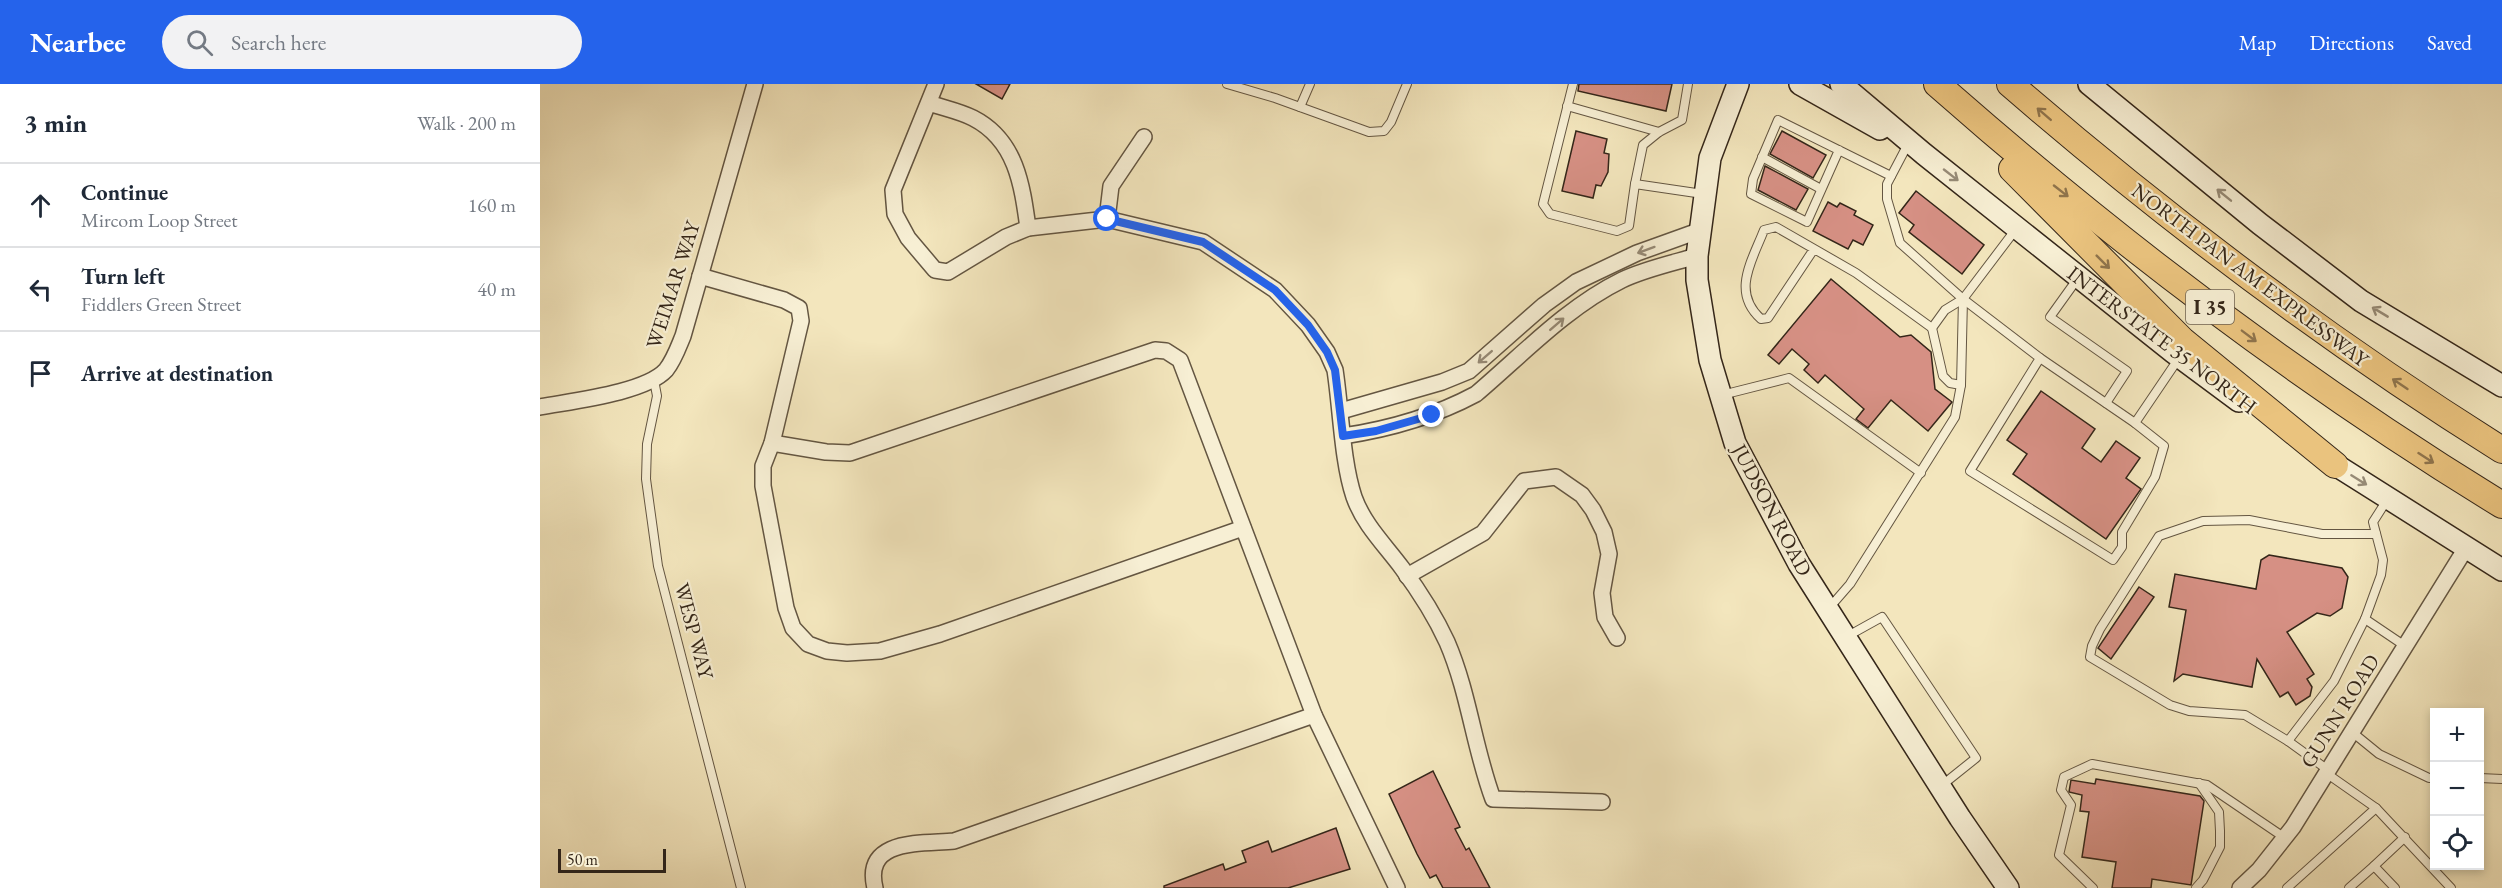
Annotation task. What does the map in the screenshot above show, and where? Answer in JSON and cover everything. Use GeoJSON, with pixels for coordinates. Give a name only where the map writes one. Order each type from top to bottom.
{"type":"FeatureCollection","features":[{"type":"Feature","properties":{"kind":"highway"},"geometry":{"type":"LineString","coordinates":[[1932,84],[2155,315],[2206,360],[2335,465]]}},
{"type":"Feature","properties":{"kind":"highway","name":"I 35"},"geometry":{"type":"LineString","coordinates":[[1937,84],[2035,170],[2226,319],[2336,398],[2427,459],[2502,505]]}},
{"type":"Feature","properties":{"kind":"highway","name":"NORTH PAN AM EXPRESSWAY"},"geometry":{"type":"LineString","coordinates":[[2010,84],[2083,147],[2259,285],[2368,363],[2502,450]]}},
{"type":"Feature","properties":{"kind":"main road","name":"JUDSON ROAD"},"geometry":{"type":"LineString","coordinates":[[1738,84],[1710,158],[1696,280],[1710,360],[1735,442],[1798,564],[2008,888]]}},
{"type":"Feature","properties":{"kind":"main road"},"geometry":{"type":"LineString","coordinates":[[1800,84],[1916,149]]}},
{"type":"Feature","properties":{"kind":"main road","name":"INTERSTATE 35 NORTH"},"geometry":{"type":"LineString","coordinates":[[1841,84],[1916,149],[2235,398],[2335,465],[2502,570]]}},
{"type":"Feature","properties":{"kind":"main road"},"geometry":{"type":"LineString","coordinates":[[2089,84],[2260,224],[2361,301],[2502,386]]}},
{"type":"Feature","properties":{"kind":"street","name":"WEIMAR WAY"},"geometry":{"type":"LineString","coordinates":[[540,407],[623,391],[654,380],[674,357],[683,336],[755,84]]}},
{"type":"Feature","properties":{"kind":"street"},"geometry":{"type":"LineString","coordinates":[[936,84],[892,190],[895,214],[908,238],[935,270],[948,272],[993,244],[1028,228],[1107,219],[1203,242],[1275,290],[1308,325],[1327,352],[1335,370],[1343,436],[1354,496],[1364,519],[1429,608],[1446,642],[1460,676],[1480,747],[1484,774],[1493,799],[1602,802]]}},
{"type":"Feature","properties":{"kind":"street"},"geometry":{"type":"LineString","coordinates":[[929,103],[972,117],[995,132],[1008,148],[1023,189],[1028,228]]}},
{"type":"Feature","properties":{"kind":"street"},"geometry":{"type":"LineString","coordinates":[[1107,219],[1111,186],[1144,137]]}},
{"type":"Feature","properties":{"kind":"street"},"geometry":{"type":"LineString","coordinates":[[1341,411],[1442,382],[1469,371],[1544,305],[1576,282],[1637,253],[1701,230]]}},
{"type":"Feature","properties":{"kind":"street"},"geometry":{"type":"LineString","coordinates":[[1343,436],[1376,431],[1432,415],[1460,403],[1476,394],[1567,315],[1600,292],[1625,279],[1697,256]]}},
{"type":"Feature","properties":{"kind":"street"},"geometry":{"type":"LineString","coordinates":[[700,276],[784,300],[799,308],[801,321],[772,443],[763,466],[763,486],[786,608],[793,628],[808,644],[826,651],[847,653],[880,651],[940,634],[1243,528]]}},
{"type":"Feature","properties":{"kind":"street"},"geometry":{"type":"LineString","coordinates":[[772,443],[826,452],[850,453],[1155,350],[1166,351],[1180,360],[1314,715],[1393,887]]}},
{"type":"Feature","properties":{"kind":"street"},"geometry":{"type":"LineString","coordinates":[[1407,576],[1483,533],[1524,482],[1556,477],[1582,495],[1604,532],[1609,554],[1602,593],[1605,617],[1617,638]]}},
{"type":"Feature","properties":{"kind":"street","name":"GUNN ROAD"},"geometry":{"type":"LineString","coordinates":[[2240,888],[2259,870],[2285,838],[2466,548]]}},
{"type":"Feature","properties":{"kind":"street"},"geometry":{"type":"LineString","coordinates":[[875,888],[873,869],[878,859],[901,845],[954,842],[1314,715]]}},
{"type":"Feature","properties":{"kind":"lane"},"geometry":{"type":"LineString","coordinates":[[1227,84],[1369,132],[1384,131],[1391,122],[1407,84]]}},
{"type":"Feature","properties":{"kind":"lane"},"geometry":{"type":"LineString","coordinates":[[1300,107],[1310,84]]}},
{"type":"Feature","properties":{"kind":"lane"},"geometry":{"type":"LineString","coordinates":[[1573,84],[1543,204],[1550,214],[1617,231],[1629,226],[1643,145],[1659,132],[1682,120],[1688,84]]}},
{"type":"Feature","properties":{"kind":"lane"},"geometry":{"type":"LineString","coordinates":[[1567,106],[1659,132]]}},
{"type":"Feature","properties":{"kind":"lane"},"geometry":{"type":"LineString","coordinates":[[1839,150],[1807,222],[1751,194],[1753,179],[1778,120],[1892,176]]}},
{"type":"Feature","properties":{"kind":"lane"},"geometry":{"type":"LineString","coordinates":[[1916,149],[1887,184],[1887,199],[1900,243],[1963,299],[2040,358],[2135,423],[2164,446],[2155,477],[2122,532],[2122,547],[2113,560],[1970,471],[2040,358]]}},
{"type":"Feature","properties":{"kind":"lane"},"geometry":{"type":"LineString","coordinates":[[1762,157],[1821,189]]}},
{"type":"Feature","properties":{"kind":"lane"},"geometry":{"type":"LineString","coordinates":[[1635,184],[1705,194]]}},
{"type":"Feature","properties":{"kind":"lane"},"geometry":{"type":"LineString","coordinates":[[1814,249],[1768,318],[1761,318],[1751,310],[1743,283],[1764,230],[1776,227],[1856,273],[1932,328],[1943,376],[1950,383],[1962,385]]}},
{"type":"Feature","properties":{"kind":"lane"},"geometry":{"type":"LineString","coordinates":[[1932,328],[1945,310],[1963,299],[2017,228]]}},
{"type":"Feature","properties":{"kind":"lane"},"geometry":{"type":"LineString","coordinates":[[2079,277],[2050,317],[2127,371],[2106,403]]}},
{"type":"Feature","properties":{"kind":"lane"},"geometry":{"type":"LineString","coordinates":[[1827,610],[1850,584],[1955,417],[1962,385],[1963,299]]}},
{"type":"Feature","properties":{"kind":"lane"},"geometry":{"type":"LineString","coordinates":[[2135,423],[2180,357]]}},
{"type":"Feature","properties":{"kind":"lane"},"geometry":{"type":"LineString","coordinates":[[1721,396],[1789,378],[1921,473]]}},
{"type":"Feature","properties":{"kind":"lane","name":"WESP WAY"},"geometry":{"type":"LineString","coordinates":[[654,380],[657,396],[647,444],[646,479],[658,566],[741,888]]}},
{"type":"Feature","properties":{"kind":"lane"},"geometry":{"type":"LineString","coordinates":[[2288,741],[2334,681],[2365,619],[2381,575],[2383,560],[2373,522],[2388,499]]}},
{"type":"Feature","properties":{"kind":"lane"},"geometry":{"type":"LineString","coordinates":[[2376,534],[2322,534],[2249,520],[2203,521],[2159,536],[2119,597],[2092,646],[2090,657],[2170,705],[2188,711],[2245,715],[2288,741],[2376,808],[2451,888]]}},
{"type":"Feature","properties":{"kind":"lane"},"geometry":{"type":"LineString","coordinates":[[1845,637],[1882,617],[1976,758],[1940,786]]}},
{"type":"Feature","properties":{"kind":"lane"},"geometry":{"type":"LineString","coordinates":[[2365,619],[2405,646]]}},
{"type":"Feature","properties":{"kind":"lane"},"geometry":{"type":"LineString","coordinates":[[2352,732],[2379,754],[2430,778]]}},
{"type":"Feature","properties":{"kind":"lane"},"geometry":{"type":"LineString","coordinates":[[2093,888],[2059,855],[2072,805],[2061,790],[2064,777],[2092,764],[2207,785],[2285,838]]}},
{"type":"Feature","properties":{"kind":"lane"},"geometry":{"type":"LineString","coordinates":[[2484,778],[2502,778]]}},
{"type":"Feature","properties":{"kind":"lane"},"geometry":{"type":"LineString","coordinates":[[2196,888],[2204,880],[2220,847],[2219,812],[2199,783]]}},
{"type":"Feature","properties":{"kind":"lane"},"geometry":{"type":"LineString","coordinates":[[2287,888],[2376,808]]}},
{"type":"Feature","properties":{"kind":"lane"},"geometry":{"type":"LineString","coordinates":[[2349,888],[2405,837]]}},
{"type":"Feature","properties":{"kind":"lane"},"geometry":{"type":"LineString","coordinates":[[2374,866],[2395,888]]}},
{"type":"Feature","properties":{"kind":"building"},"geometry":{"type":"Polygon","coordinates":[[[976,84],[1010,84],[1002,99],[976,84]]]}},
{"type":"Feature","properties":{"kind":"building"},"geometry":{"type":"Polygon","coordinates":[[[1579,84],[1672,84],[1666,111],[1578,91],[1579,84]]]}},
{"type":"Feature","properties":{"kind":"building"},"geometry":{"type":"Polygon","coordinates":[[[1576,131],[1607,139],[1604,153],[1609,154],[1608,172],[1601,186],[1596,185],[1593,198],[1562,191],[1576,131]]]}},
{"type":"Feature","properties":{"kind":"building"},"geometry":{"type":"Polygon","coordinates":[[[1782,131],[1826,155],[1813,178],[1770,154],[1782,131]]]}},
{"type":"Feature","properties":{"kind":"building"},"geometry":{"type":"Polygon","coordinates":[[[1765,166],[1808,189],[1796,210],[1758,190],[1765,166]]]}},
{"type":"Feature","properties":{"kind":"building"},"geometry":{"type":"Polygon","coordinates":[[[1916,191],[1984,245],[1962,274],[1909,232],[1914,225],[1899,213],[1916,191]]]}},
{"type":"Feature","properties":{"kind":"building"},"geometry":{"type":"Polygon","coordinates":[[[1828,202],[1837,207],[1840,203],[1856,211],[1854,215],[1873,225],[1863,245],[1853,240],[1848,249],[1813,231],[1828,202]]]}},
{"type":"Feature","properties":{"kind":"building"},"geometry":{"type":"Polygon","coordinates":[[[1831,279],[1900,337],[1911,335],[1931,352],[1935,389],[1952,402],[1928,431],[1891,400],[1868,428],[1856,419],[1864,409],[1825,375],[1818,383],[1804,370],[1809,364],[1792,349],[1779,364],[1768,355],[1831,279]]]}},
{"type":"Feature","properties":{"kind":"building"},"geometry":{"type":"Polygon","coordinates":[[[2041,391],[2095,429],[2082,448],[2101,462],[2116,441],[2140,458],[2126,478],[2141,489],[2106,539],[2013,474],[2027,454],[2007,440],[2041,391]]]}},
{"type":"Feature","properties":{"kind":"building"},"geometry":{"type":"Polygon","coordinates":[[[2269,555],[2342,568],[2348,577],[2342,608],[2330,616],[2317,613],[2287,632],[2314,674],[2307,679],[2312,687],[2310,696],[2296,705],[2288,692],[2280,697],[2257,659],[2252,687],[2183,674],[2174,681],[2186,610],[2169,607],[2175,574],[2256,589],[2261,560],[2269,555]]]}},
{"type":"Feature","properties":{"kind":"building"},"geometry":{"type":"Polygon","coordinates":[[[2139,587],[2154,597],[2111,659],[2098,648],[2139,587]]]}},
{"type":"Feature","properties":{"kind":"building"},"geometry":{"type":"Polygon","coordinates":[[[1433,771],[1460,827],[1455,829],[1466,850],[1469,848],[1490,888],[1443,888],[1436,875],[1430,878],[1417,854],[1389,794],[1433,771]]]}},
{"type":"Feature","properties":{"kind":"building"},"geometry":{"type":"Polygon","coordinates":[[[2096,779],[2200,796],[2204,801],[2191,885],[2152,879],[2151,888],[2112,888],[2116,862],[2082,857],[2089,812],[2080,811],[2082,795],[2069,792],[2071,780],[2095,784],[2096,779]]]}},
{"type":"Feature","properties":{"kind":"building"},"geometry":{"type":"Polygon","coordinates":[[[1336,828],[1350,869],[1288,888],[1164,888],[1164,886],[1223,864],[1225,870],[1246,862],[1242,851],[1268,841],[1272,852],[1336,828]]]}},
{"type":"Feature","properties":{"kind":"route"},"geometry":{"type":"LineString","coordinates":[[1107,219],[1203,242],[1275,290],[1308,325],[1327,352],[1335,370],[1343,436],[1376,431],[1432,415]]}}]}
